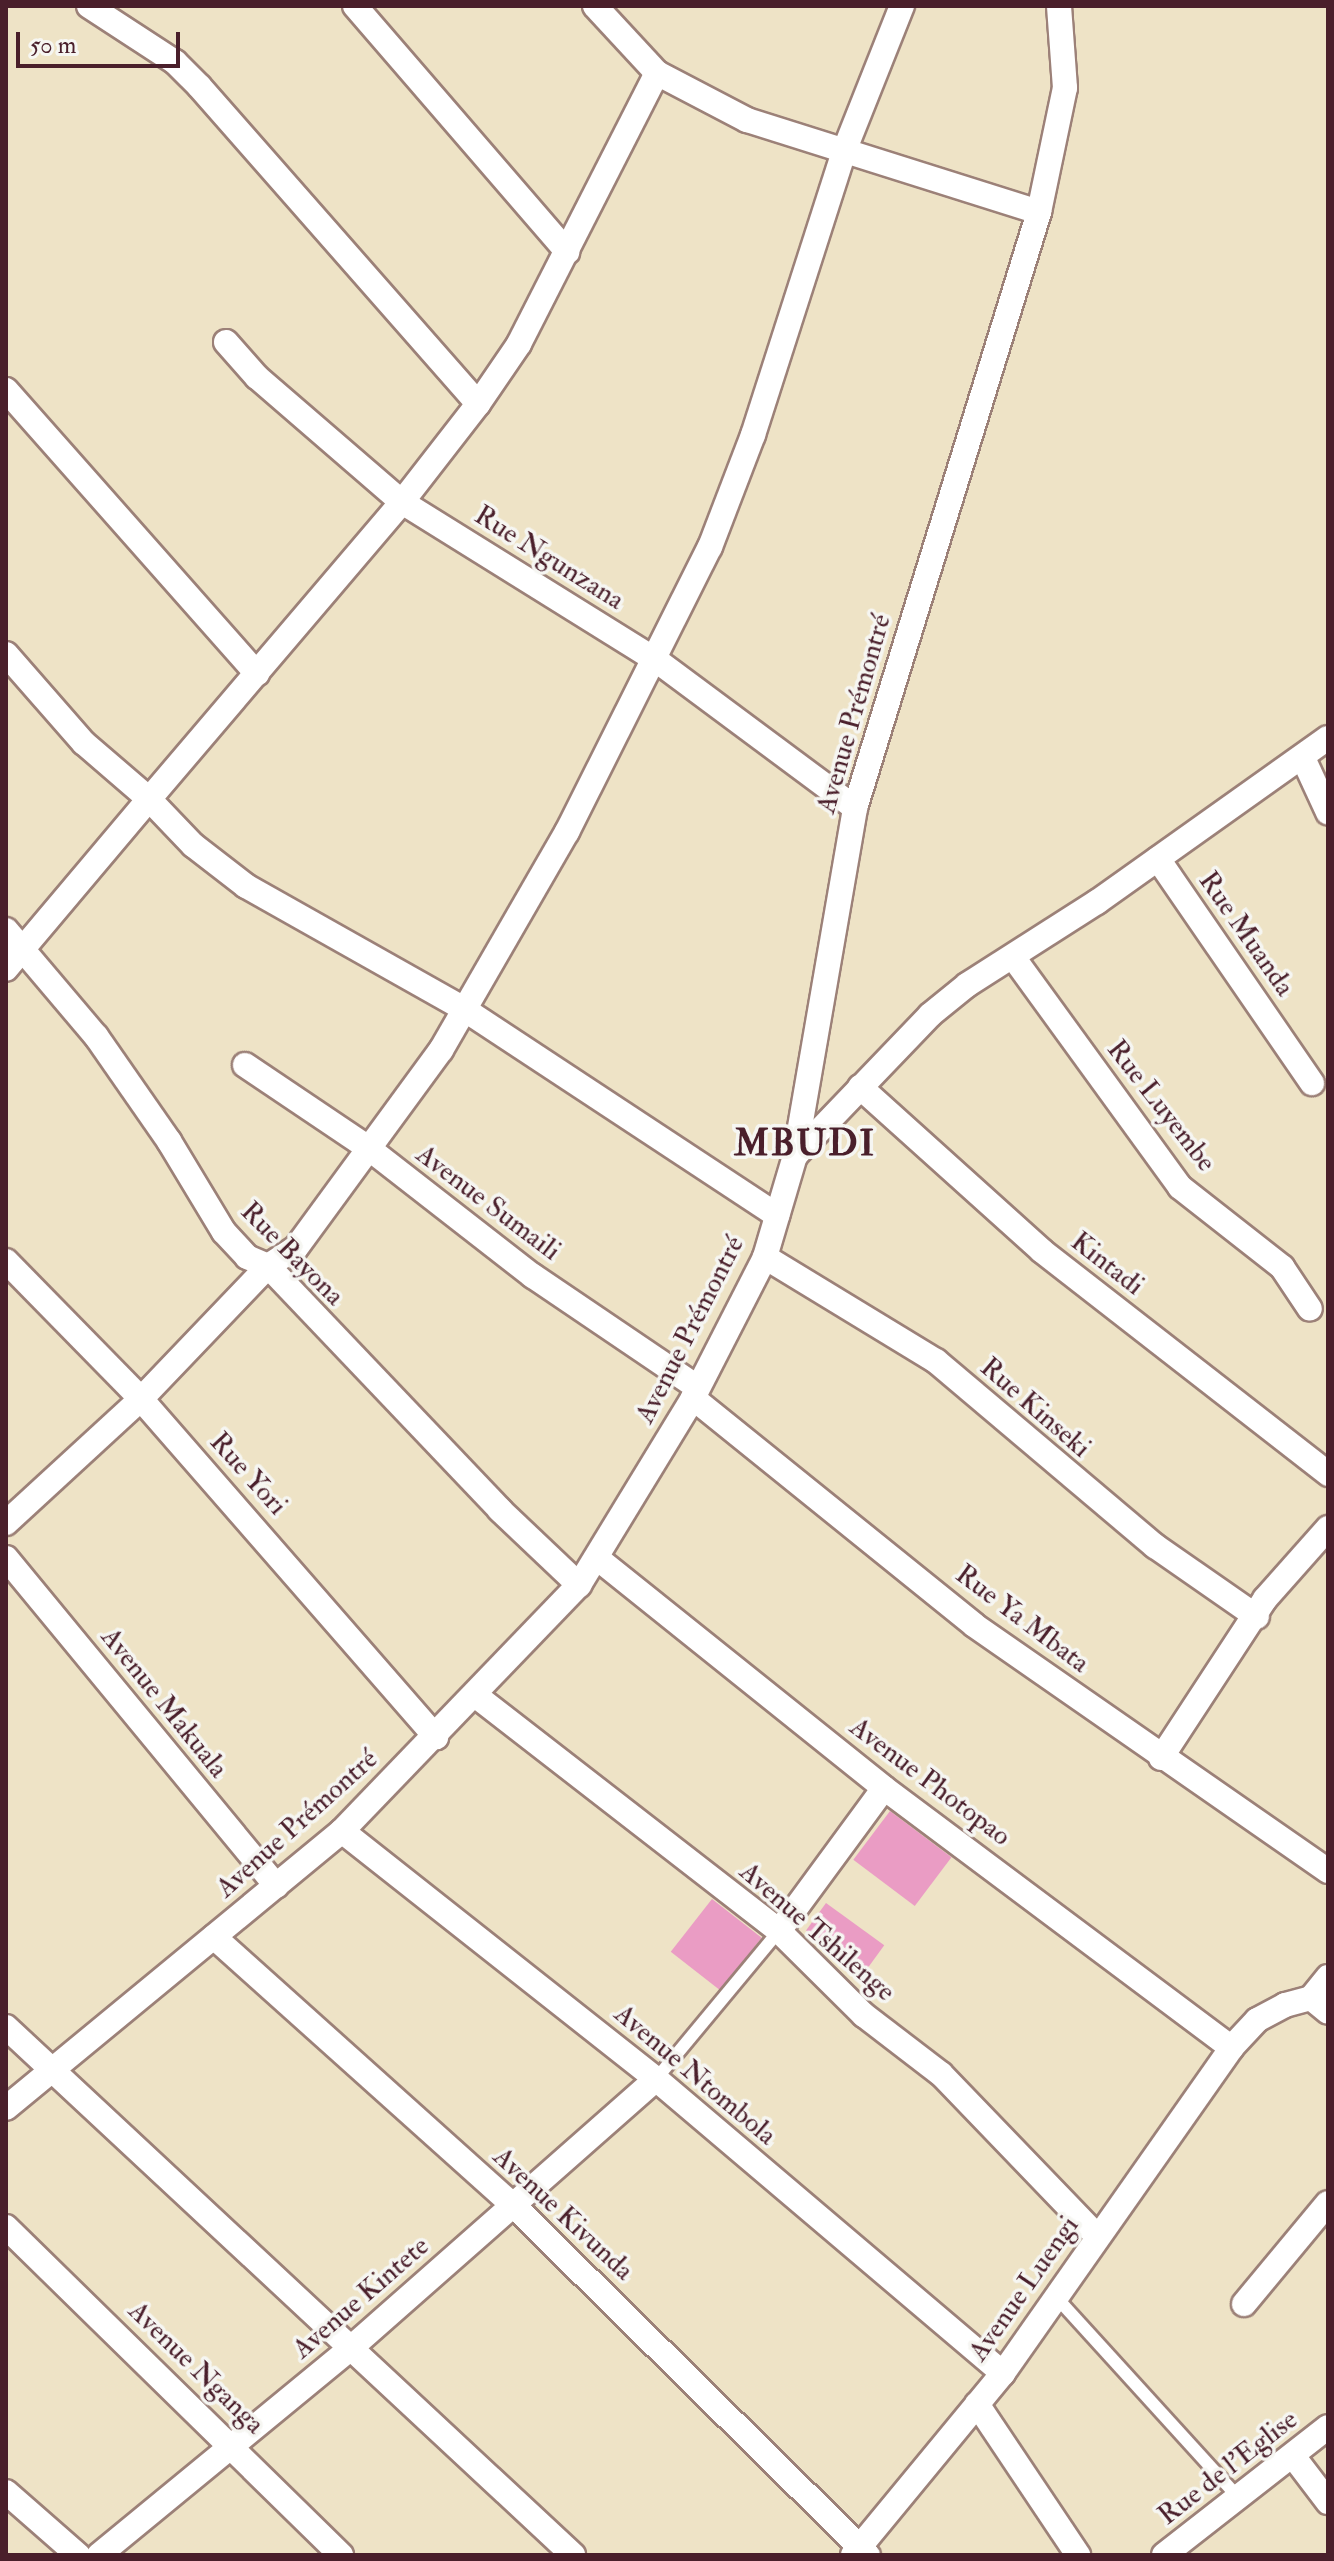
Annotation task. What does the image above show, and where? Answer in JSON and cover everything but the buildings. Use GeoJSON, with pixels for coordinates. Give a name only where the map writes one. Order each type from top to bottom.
{"type":"FeatureCollection","features":[{"type":"Feature","properties":{"kind":"street"},"geometry":{"type":"LineString","coordinates":[[89,6],[191,78],[478,404]]}},
{"type":"Feature","properties":{"kind":"street"},"geometry":{"type":"LineString","coordinates":[[355,6],[567,252]]}},
{"type":"Feature","properties":{"kind":"street"},"geometry":{"type":"LineString","coordinates":[[595,6],[657,73],[747,120],[1039,212]]}},
{"type":"Feature","properties":{"kind":"street"},"geometry":{"type":"LineString","coordinates":[[6,1523],[141,1399],[268,1266],[296,1248],[367,1147],[416,1086],[464,1009],[567,832],[656,660],[710,547],[753,435],[845,149],[902,6]]}},
{"type":"Feature","properties":{"kind":"street","name":"Avenue Prémontré"},"geometry":{"type":"LineString","coordinates":[[6,2108],[342,1831],[436,1737],[579,1585],[695,1392],[765,1257],[795,1156],[855,808],[1039,212],[1065,88],[1059,6]]}},
{"type":"Feature","properties":{"kind":"street"},"geometry":{"type":"LineString","coordinates":[[6,969],[402,502],[478,404],[519,344],[657,73]]}},
{"type":"Feature","properties":{"kind":"street","name":"Rue Ngunzana"},"geometry":{"type":"LineString","coordinates":[[226,342],[257,377],[402,502],[656,660],[855,808]]}},
{"type":"Feature","properties":{"kind":"street"},"geometry":{"type":"LineString","coordinates":[[6,390],[257,674]]}},
{"type":"Feature","properties":{"kind":"street"},"geometry":{"type":"LineString","coordinates":[[6,654],[84,743],[149,799],[193,845],[246,886],[464,1009],[777,1215]]}},
{"type":"Feature","properties":{"kind":"street"},"geometry":{"type":"LineString","coordinates":[[795,1156],[930,1015],[1328,738]]}},
{"type":"Feature","properties":{"kind":"street"},"geometry":{"type":"LineString","coordinates":[[1303,758],[1328,812]]}},
{"type":"Feature","properties":{"kind":"street","name":"Rue Muanda"},"geometry":{"type":"LineString","coordinates":[[1158,859],[1312,1083]]}},
{"type":"Feature","properties":{"kind":"street","name":"Rue Bayona"},"geometry":{"type":"LineString","coordinates":[[6,930],[96,1036],[169,1141],[224,1232],[247,1257],[268,1266],[490,1500],[579,1585]]}},
{"type":"Feature","properties":{"kind":"street","name":"Rue Luyembe"},"geometry":{"type":"LineString","coordinates":[[1013,957],[1180,1187],[1282,1267],[1310,1309]]}},
{"type":"Feature","properties":{"kind":"street","name":"Avenue Sumaili"},"geometry":{"type":"LineString","coordinates":[[245,1065],[367,1147],[452,1218],[695,1392]]}},
{"type":"Feature","properties":{"kind":"street","name":"Kintadi"},"geometry":{"type":"LineString","coordinates":[[860,1087],[1042,1251],[1328,1474]]}},
{"type":"Feature","properties":{"kind":"street","name":"Rue Kinseki"},"geometry":{"type":"LineString","coordinates":[[765,1257],[936,1361],[1155,1546],[1257,1617]]}},
{"type":"Feature","properties":{"kind":"street","name":"Rue Yori"},"geometry":{"type":"LineString","coordinates":[[6,1261],[141,1399],[436,1737]]}},
{"type":"Feature","properties":{"kind":"street","name":"Rue Ya Mbata"},"geometry":{"type":"LineString","coordinates":[[695,1392],[974,1625],[1161,1758],[1328,1871]]}},
{"type":"Feature","properties":{"kind":"street"},"geometry":{"type":"LineString","coordinates":[[1161,1758],[1257,1617],[1265,1599],[1328,1528]]}},
{"type":"Feature","properties":{"kind":"street","name":"Avenue Makuala"},"geometry":{"type":"LineString","coordinates":[[6,1558],[276,1886]]}},
{"type":"Feature","properties":{"kind":"street","name":"Avenue Photopao"},"geometry":{"type":"LineString","coordinates":[[597,1558],[884,1788],[1231,2048]]}},
{"type":"Feature","properties":{"kind":"street","name":"Avenue Tshilenge"},"geometry":{"type":"LineString","coordinates":[[475,1695],[779,1931],[864,2015],[941,2074],[1098,2237]]}},
{"type":"Feature","properties":{"kind":"street"},"geometry":{"type":"LineString","coordinates":[[779,1931],[884,1788]]}},
{"type":"Feature","properties":{"kind":"street","name":"Avenue Ntombola"},"geometry":{"type":"LineString","coordinates":[[342,1831],[656,2079],[1003,2373]]}},
{"type":"Feature","properties":{"kind":"street","name":"Avenue Kivunda"},"geometry":{"type":"LineString","coordinates":[[214,1937],[514,2206],[861,2551]]}},
{"type":"Feature","properties":{"kind":"street"},"geometry":{"type":"LineString","coordinates":[[1320,2005],[1328,1977]]}},
{"type":"Feature","properties":{"kind":"street","name":"Avenue Luengi"},"geometry":{"type":"LineString","coordinates":[[861,2551],[1003,2373],[1231,2048],[1257,2020],[1320,2005]]}},
{"type":"Feature","properties":{"kind":"street"},"geometry":{"type":"LineString","coordinates":[[6,2027],[573,2555]]}},
{"type":"Feature","properties":{"kind":"street","name":"Avenue Kintete"},"geometry":{"type":"LineString","coordinates":[[99,2555],[352,2347],[656,2079]]}},
{"type":"Feature","properties":{"kind":"street"},"geometry":{"type":"LineString","coordinates":[[1244,2304],[1328,2203]]}},
{"type":"Feature","properties":{"kind":"street","name":"Avenue Nganga"},"geometry":{"type":"LineString","coordinates":[[6,2227],[234,2446],[341,2555]]}},
{"type":"Feature","properties":{"kind":"street"},"geometry":{"type":"LineString","coordinates":[[977,2404],[1078,2555]]}},
{"type":"Feature","properties":{"kind":"street","name":"Rue de l'Eglise"},"geometry":{"type":"LineString","coordinates":[[1164,2555],[1240,2499],[1328,2427]]}},
{"type":"Feature","properties":{"kind":"street"},"geometry":{"type":"LineString","coordinates":[[1293,2456],[1328,2502]]}},
{"type":"Feature","properties":{"kind":"street"},"geometry":{"type":"LineString","coordinates":[[6,2492],[78,2555]]}},
{"type":"Feature","properties":{"kind":"lane"},"geometry":{"type":"LineString","coordinates":[[656,2079],[779,1931]]}},
{"type":"Feature","properties":{"kind":"lane"},"geometry":{"type":"LineString","coordinates":[[1056,2297],[1240,2499]]}},
{"type":"Feature","properties":{"kind":"district","name":"MBUDI"},"geometry":{"type":"Point","coordinates":[805,1144]}}]}
